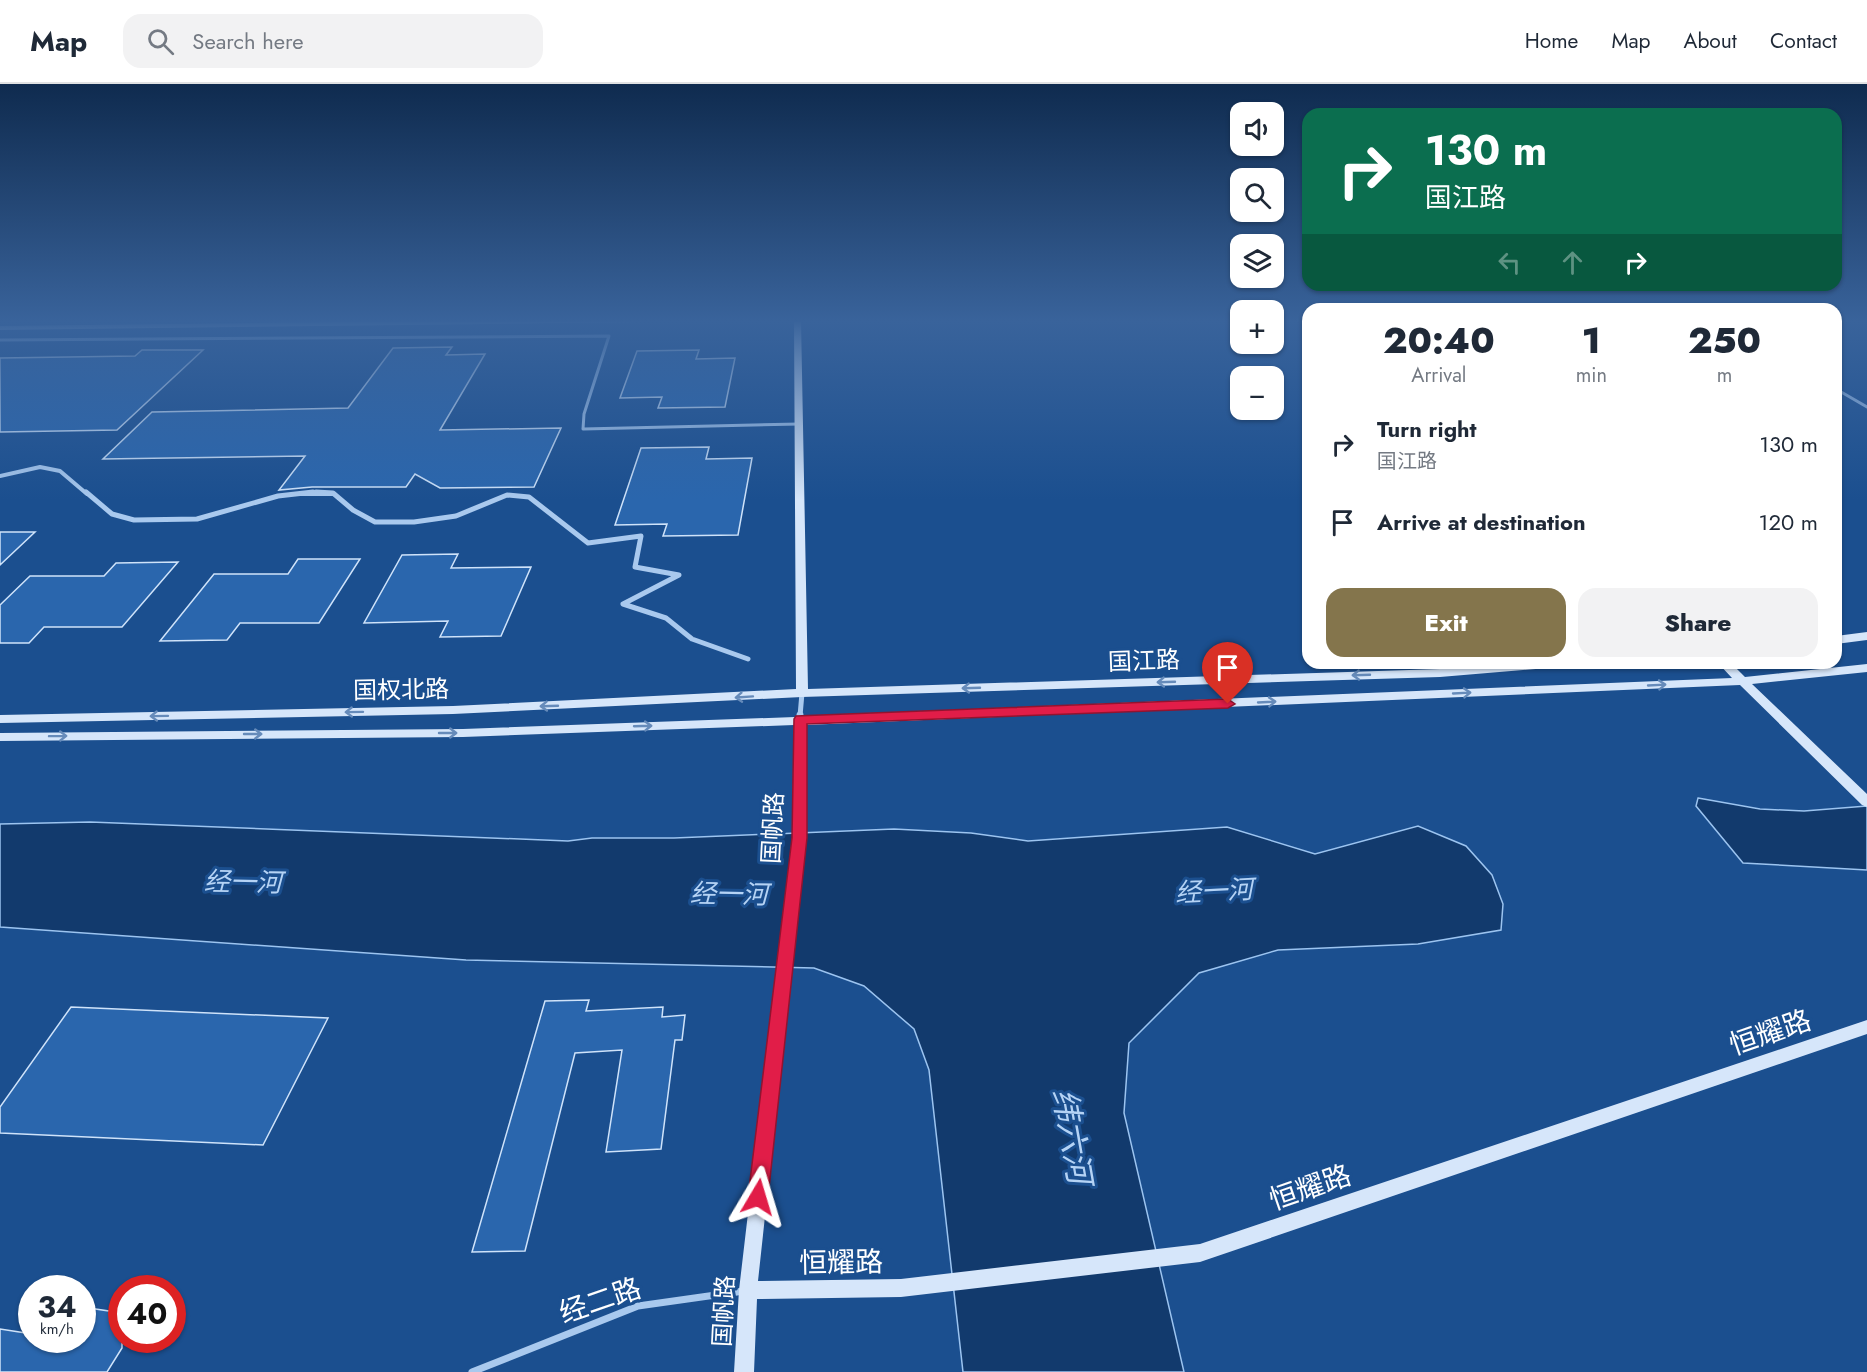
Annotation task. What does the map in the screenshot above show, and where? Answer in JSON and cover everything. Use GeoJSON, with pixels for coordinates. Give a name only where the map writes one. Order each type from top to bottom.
{"type":"FeatureCollection","features":[{"type":"Feature","properties":{"kind":"street","name":"国帆路"},"geometry":{"type":"LineString","coordinates":[[744,1372],[748,1290],[799,838],[802,693],[798,380]]}},
{"type":"Feature","properties":{"kind":"street"},"geometry":{"type":"LineString","coordinates":[[0,476],[40,467],[60,471],[112,514],[134,520],[197,519],[278,496],[314,492],[333,493],[353,510],[375,522],[414,522],[456,516],[507,495],[529,497],[588,543],[640,536],[635,567],[679,575],[623,604],[666,618],[693,639],[748,659]]}},
{"type":"Feature","properties":{"kind":"street"},"geometry":{"type":"LineString","coordinates":[[1842,639],[1867,636]]}},
{"type":"Feature","properties":{"kind":"street","name":"国江路"},"geometry":{"type":"LineString","coordinates":[[800,719],[1053,712],[1743,681],[1867,668]]}},
{"type":"Feature","properties":{"kind":"street","name":"国江路"},"geometry":{"type":"LineString","coordinates":[[802,693],[1440,673],[1488,669]]}},
{"type":"Feature","properties":{"kind":"street"},"geometry":{"type":"LineString","coordinates":[[1730,669],[1867,802]]}},
{"type":"Feature","properties":{"kind":"street","name":"国权北路"},"geometry":{"type":"LineString","coordinates":[[0,719],[453,710],[802,693]]}},
{"type":"Feature","properties":{"kind":"street","name":"国权北路"},"geometry":{"type":"LineString","coordinates":[[0,737],[464,733],[800,719]]}},
{"type":"Feature","properties":{"kind":"street","name":"恒耀路"},"geometry":{"type":"LineString","coordinates":[[748,1290],[901,1288],[1200,1253],[1867,1027]]}},
{"type":"Feature","properties":{"kind":"lane"},"geometry":{"type":"LineString","coordinates":[[595,380],[584,414],[583,429],[799,424]]}},
{"type":"Feature","properties":{"kind":"lane"},"geometry":{"type":"LineString","coordinates":[[1842,393],[1867,408]]}},
{"type":"Feature","properties":{"kind":"lane","name":"经二路"},"geometry":{"type":"LineString","coordinates":[[472,1372],[638,1306],[748,1290]]}},
{"type":"Feature","properties":{"kind":"water"},"geometry":{"type":"Polygon","coordinates":[[[1698,798],[1760,809],[1804,811],[1867,806],[1867,870],[1743,863],[1696,806],[1698,798]]]}},
{"type":"Feature","properties":{"kind":"water"},"geometry":{"type":"Polygon","coordinates":[[[90,822],[568,841],[592,838],[674,838],[894,829],[971,833],[1028,841],[1227,827],[1315,854],[1418,826],[1466,846],[1492,875],[1503,904],[1501,930],[1418,944],[1278,950],[1199,973],[1129,1043],[1124,1113],[1184,1372],[963,1372],[929,1070],[914,1029],[864,986],[814,968],[466,960],[0,927],[0,824],[90,822]]]}},
{"type":"Feature","properties":{"kind":"building"},"geometry":{"type":"Polygon","coordinates":[[[0,380],[171,380],[117,430],[0,432],[0,380]]]}},
{"type":"Feature","properties":{"kind":"building"},"geometry":{"type":"Polygon","coordinates":[[[369,380],[470,380],[440,430],[561,428],[534,487],[440,488],[415,474],[406,487],[312,487],[279,490],[305,456],[103,459],[152,412],[348,408],[369,380]]]}},
{"type":"Feature","properties":{"kind":"building"},"geometry":{"type":"Polygon","coordinates":[[[626,380],[730,380],[725,407],[658,408],[662,397],[620,398],[626,380]]]}},
{"type":"Feature","properties":{"kind":"building"},"geometry":{"type":"Polygon","coordinates":[[[709,447],[706,459],[752,458],[738,535],[663,536],[667,524],[615,525],[641,448],[709,447]]]}},
{"type":"Feature","properties":{"kind":"building"},"geometry":{"type":"Polygon","coordinates":[[[0,532],[35,532],[0,565],[0,532]]]}},
{"type":"Feature","properties":{"kind":"building"},"geometry":{"type":"Polygon","coordinates":[[[458,554],[451,568],[531,567],[501,636],[440,637],[448,621],[364,623],[402,555],[458,554]]]}},
{"type":"Feature","properties":{"kind":"building"},"geometry":{"type":"Polygon","coordinates":[[[298,559],[360,559],[319,623],[240,623],[227,640],[160,641],[214,574],[288,574],[298,559]]]}},
{"type":"Feature","properties":{"kind":"building"},"geometry":{"type":"Polygon","coordinates":[[[178,562],[122,627],[44,627],[29,643],[0,643],[0,605],[30,576],[104,576],[116,563],[178,562]]]}},
{"type":"Feature","properties":{"kind":"building"},"geometry":{"type":"Polygon","coordinates":[[[589,1000],[586,1011],[663,1007],[662,1017],[685,1015],[682,1040],[675,1040],[661,1149],[606,1152],[622,1050],[575,1053],[525,1251],[472,1252],[545,1001],[589,1000]]]}},
{"type":"Feature","properties":{"kind":"building"},"geometry":{"type":"Polygon","coordinates":[[[71,1007],[328,1018],[263,1145],[0,1133],[0,1107],[71,1007]]]}},
{"type":"Feature","properties":{"kind":"building"},"geometry":{"type":"Polygon","coordinates":[[[96,1309],[108,1311],[108,1353],[119,1353],[107,1372],[0,1372],[0,1329],[18,1332],[18,1353],[96,1353],[96,1309]]]}},
{"type":"Feature","properties":{"kind":"route"},"geometry":{"type":"LineString","coordinates":[[758,1197],[799,838],[800,719],[1228,704]]}},
{"type":"Feature","properties":{"kind":"water label","name":"经一河"},"geometry":{"type":"Point","coordinates":[243,882]}},
{"type":"Feature","properties":{"kind":"water label","name":"经一河"},"geometry":{"type":"Point","coordinates":[1214,891]}},
{"type":"Feature","properties":{"kind":"water label","name":"经一河"},"geometry":{"type":"Point","coordinates":[729,894]}},
{"type":"Feature","properties":{"kind":"water label","name":"纬六河"},"geometry":{"type":"Point","coordinates":[1072,1136]}}]}
